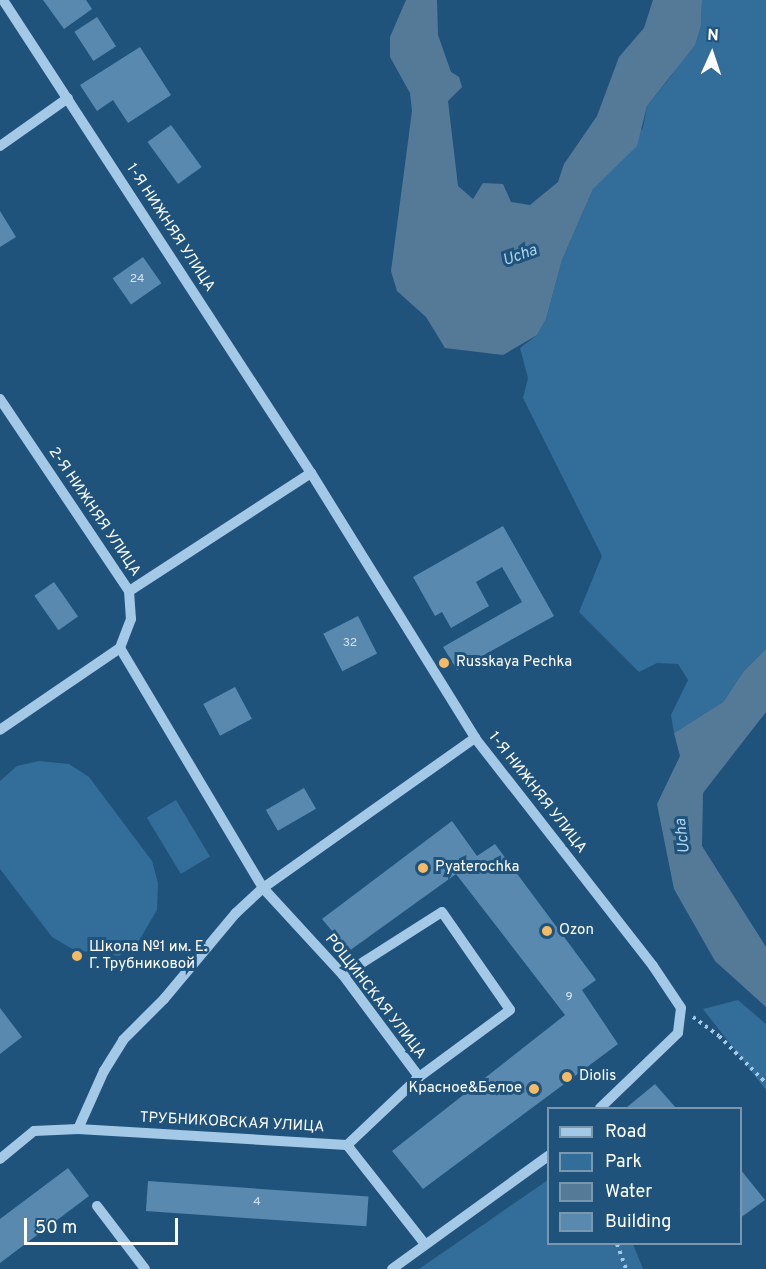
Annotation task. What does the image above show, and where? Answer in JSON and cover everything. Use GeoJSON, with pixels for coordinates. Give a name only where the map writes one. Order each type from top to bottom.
{"type":"FeatureCollection","features":[{"type":"Feature","properties":{"kind":"street","name":"1-Я НИЖНЯЯ УЛИЦА"},"geometry":{"type":"LineString","coordinates":[[3,0],[310,472],[475,738],[653,966],[681,1008]]}},
{"type":"Feature","properties":{"kind":"street"},"geometry":{"type":"LineString","coordinates":[[0,146],[68,98]]}},
{"type":"Feature","properties":{"kind":"street","name":"2-Я НИЖНЯЯ УЛИЦА"},"geometry":{"type":"LineString","coordinates":[[0,399],[129,591],[131,618],[120,648]]}},
{"type":"Feature","properties":{"kind":"street"},"geometry":{"type":"LineString","coordinates":[[129,591],[310,472]]}},
{"type":"Feature","properties":{"kind":"street"},"geometry":{"type":"LineString","coordinates":[[0,730],[120,648]]}},
{"type":"Feature","properties":{"kind":"street","name":"РОЩИНСКАЯ УЛИЦА"},"geometry":{"type":"LineString","coordinates":[[120,648],[263,888],[343,975],[419,1077],[347,1145]]}},
{"type":"Feature","properties":{"kind":"street"},"geometry":{"type":"LineString","coordinates":[[78,1129],[104,1071],[123,1040],[164,999],[236,913],[263,888],[475,738]]}},
{"type":"Feature","properties":{"kind":"street"},"geometry":{"type":"LineString","coordinates":[[343,975],[442,912],[510,1010],[419,1077]]}},
{"type":"Feature","properties":{"kind":"street"},"geometry":{"type":"LineString","coordinates":[[601,1107],[678,1033],[681,1008]]}},
{"type":"Feature","properties":{"kind":"street","name":"ТРУБНИКОВСКАЯ УЛИЦА"},"geometry":{"type":"LineString","coordinates":[[0,1159],[34,1131],[78,1129],[347,1145]]}},
{"type":"Feature","properties":{"kind":"street"},"geometry":{"type":"LineString","coordinates":[[347,1145],[425,1244]]}},
{"type":"Feature","properties":{"kind":"street"},"geometry":{"type":"LineString","coordinates":[[392,1269],[547,1157]]}},
{"type":"Feature","properties":{"kind":"street"},"geometry":{"type":"LineString","coordinates":[[98,1206],[145,1269]]}},
{"type":"Feature","properties":{"kind":"path"},"geometry":{"type":"LineString","coordinates":[[681,1008],[719,1036],[766,1083]]}},
{"type":"Feature","properties":{"kind":"path"},"geometry":{"type":"LineString","coordinates":[[617,1245],[626,1269]]}},
{"type":"Feature","properties":{"kind":"green space"},"geometry":{"type":"Polygon","coordinates":[[[702,0],[766,0],[766,649],[744,671],[723,702],[674,733],[671,715],[688,680],[678,664],[657,663],[639,672],[579,612],[602,556],[523,398],[528,378],[520,348],[537,335],[546,319],[562,260],[593,189],[643,128],[647,106],[672,75],[701,25],[702,0]]]}},
{"type":"Feature","properties":{"kind":"green space"},"geometry":{"type":"Polygon","coordinates":[[[39,761],[69,764],[89,777],[152,861],[158,883],[157,910],[137,944],[119,956],[74,950],[52,937],[0,869],[0,781],[17,766],[39,761]]]}},
{"type":"Feature","properties":{"kind":"green space"},"geometry":{"type":"Polygon","coordinates":[[[176,800],[210,857],[181,874],[147,818],[176,800]]]}},
{"type":"Feature","properties":{"kind":"green space"},"geometry":{"type":"Polygon","coordinates":[[[738,1000],[766,1024],[766,1090],[703,1009],[738,1000]]]}},
{"type":"Feature","properties":{"kind":"green space"},"geometry":{"type":"Polygon","coordinates":[[[547,1181],[547,1245],[633,1245],[643,1269],[419,1269],[547,1181]]]}},
{"type":"Feature","properties":{"kind":"water","name":"Ucha"},"geometry":{"type":"Polygon","coordinates":[[[406,0],[437,0],[438,35],[451,72],[459,77],[462,87],[448,101],[458,186],[473,199],[483,183],[503,184],[511,202],[530,205],[558,182],[564,164],[597,116],[619,57],[644,28],[653,0],[702,0],[701,25],[695,45],[647,106],[637,146],[593,189],[562,260],[546,319],[537,335],[503,355],[445,348],[426,317],[397,291],[391,271],[412,111],[410,93],[390,57],[390,37],[406,0]]]}},
{"type":"Feature","properties":{"kind":"water","name":"Ucha"},"geometry":{"type":"Polygon","coordinates":[[[766,649],[766,712],[703,793],[702,846],[766,947],[766,1007],[715,961],[674,889],[657,804],[680,756],[674,733],[723,702],[744,671],[766,649]]]}},
{"type":"Feature","properties":{"kind":"building"},"geometry":{"type":"Polygon","coordinates":[[[43,0],[86,0],[92,9],[64,29],[43,0]]]}},
{"type":"Feature","properties":{"kind":"building"},"geometry":{"type":"Polygon","coordinates":[[[97,17],[116,46],[93,61],[74,32],[97,17]]]}},
{"type":"Feature","properties":{"kind":"building"},"geometry":{"type":"Polygon","coordinates":[[[140,47],[171,95],[128,123],[113,100],[97,111],[80,85],[140,47]]]}},
{"type":"Feature","properties":{"kind":"building"},"geometry":{"type":"Polygon","coordinates":[[[171,125],[202,167],[178,184],[148,142],[171,125]]]}},
{"type":"Feature","properties":{"kind":"building"},"geometry":{"type":"Polygon","coordinates":[[[0,211],[16,237],[0,247],[0,211]]]}},
{"type":"Feature","properties":{"kind":"building"},"geometry":{"type":"Polygon","coordinates":[[[143,257],[161,283],[131,304],[113,278],[143,257]]]}},
{"type":"Feature","properties":{"kind":"building"},"geometry":{"type":"Polygon","coordinates":[[[503,526],[554,616],[457,670],[443,647],[522,602],[502,567],[476,582],[489,606],[451,628],[442,612],[435,616],[413,577],[503,526]]]}},
{"type":"Feature","properties":{"kind":"building"},"geometry":{"type":"Polygon","coordinates":[[[54,582],[78,616],[58,630],[34,596],[54,582]]]}},
{"type":"Feature","properties":{"kind":"building"},"geometry":{"type":"Polygon","coordinates":[[[358,616],[377,653],[342,671],[323,634],[358,616]]]}},
{"type":"Feature","properties":{"kind":"building"},"geometry":{"type":"Polygon","coordinates":[[[235,687],[252,719],[220,736],[203,704],[235,687]]]}},
{"type":"Feature","properties":{"kind":"building"},"geometry":{"type":"Polygon","coordinates":[[[304,788],[316,809],[278,831],[266,810],[304,788]]]}},
{"type":"Feature","properties":{"kind":"building"},"geometry":{"type":"Polygon","coordinates":[[[452,821],[477,856],[495,844],[596,980],[582,990],[618,1044],[423,1189],[392,1151],[565,1015],[456,874],[349,951],[322,919],[452,821]]]}},
{"type":"Feature","properties":{"kind":"building"},"geometry":{"type":"Polygon","coordinates":[[[0,1008],[22,1037],[0,1054],[0,1008]]]}},
{"type":"Feature","properties":{"kind":"building"},"geometry":{"type":"Polygon","coordinates":[[[655,1084],[675,1107],[627,1107],[655,1084]]]}},
{"type":"Feature","properties":{"kind":"building"},"geometry":{"type":"Polygon","coordinates":[[[68,1168],[89,1196],[0,1263],[0,1219],[68,1168]]]}},
{"type":"Feature","properties":{"kind":"building"},"geometry":{"type":"Polygon","coordinates":[[[742,1171],[765,1200],[742,1217],[742,1171]]]}},
{"type":"Feature","properties":{"kind":"building"},"geometry":{"type":"Polygon","coordinates":[[[148,1181],[368,1196],[366,1226],[146,1211],[148,1181]]]}},
{"type":"Feature","properties":{"kind":"place","name":"Russkaya Pechka"},"geometry":{"type":"Point","coordinates":[444,663]}},
{"type":"Feature","properties":{"kind":"place","name":"Pyaterochka"},"geometry":{"type":"Point","coordinates":[423,868]}},
{"type":"Feature","properties":{"kind":"place","name":"Ozon"},"geometry":{"type":"Point","coordinates":[547,931]}},
{"type":"Feature","properties":{"kind":"place","name":"Школа №1 им. Е. Г. Трубниковой"},"geometry":{"type":"Point","coordinates":[77,956]}},
{"type":"Feature","properties":{"kind":"place","name":"Diolis"},"geometry":{"type":"Point","coordinates":[567,1077]}},
{"type":"Feature","properties":{"kind":"place","name":"Красное&Белое"},"geometry":{"type":"Point","coordinates":[534,1089]}}]}
